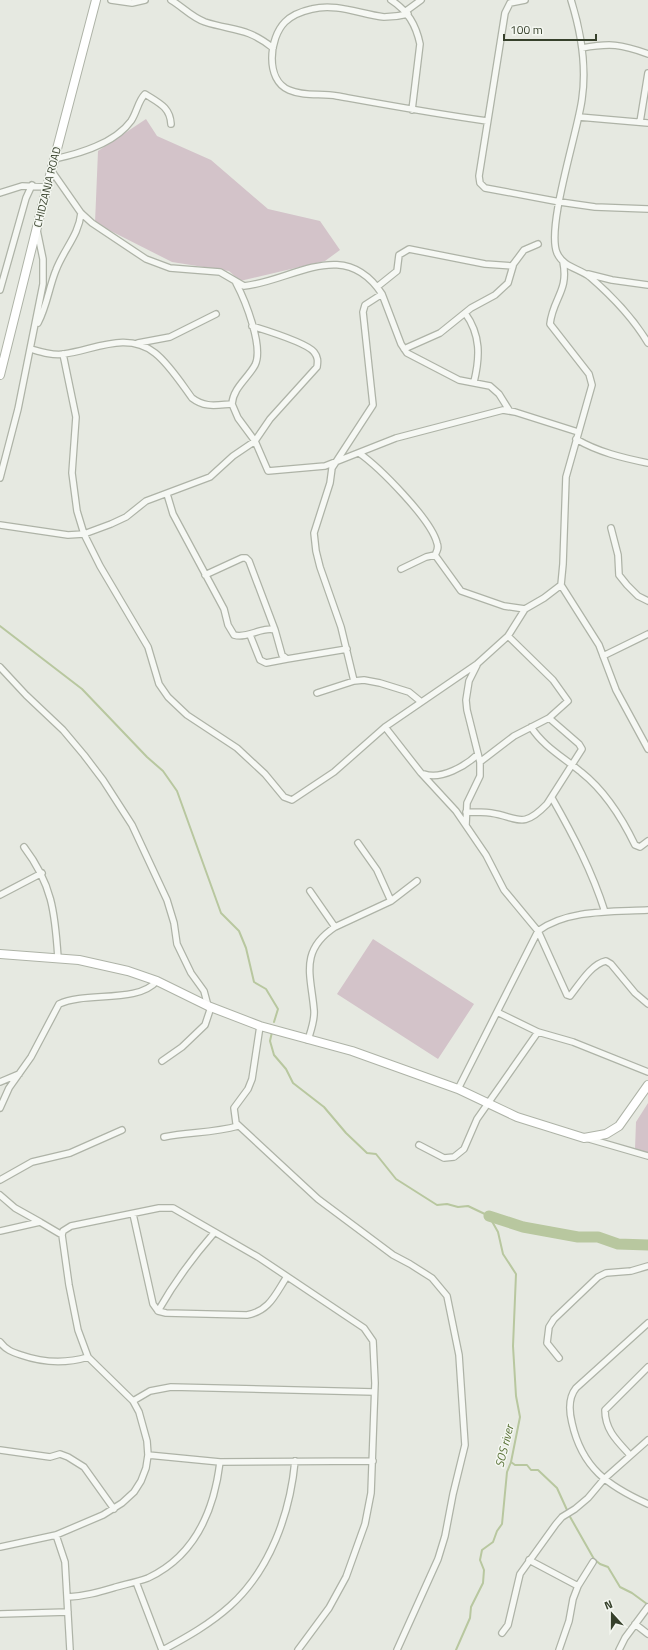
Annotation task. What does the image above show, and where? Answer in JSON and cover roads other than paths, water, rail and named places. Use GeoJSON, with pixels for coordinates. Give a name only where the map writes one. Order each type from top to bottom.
{"type":"FeatureCollection","features":[{"type":"Feature","properties":{"kind":"street","name":"CHIDZANJA ROAD"},"geometry":{"type":"LineString","coordinates":[[0,375],[36,228],[96,0]]}},
{"type":"Feature","properties":{"kind":"street"},"geometry":{"type":"LineString","coordinates":[[111,0],[132,3],[145,0]]}},
{"type":"Feature","properties":{"kind":"street"},"geometry":{"type":"LineString","coordinates":[[171,0],[197,18],[246,32],[261,38],[273,48]]}},
{"type":"Feature","properties":{"kind":"street"},"geometry":{"type":"LineString","coordinates":[[391,0],[407,13],[418,34],[420,44],[412,110]]}},
{"type":"Feature","properties":{"kind":"street"},"geometry":{"type":"LineString","coordinates":[[421,0],[407,13],[385,17],[333,7],[313,9],[291,17],[284,22],[277,34],[273,48],[272,60],[276,79],[288,90],[306,95],[335,96],[412,110],[486,121]]}},
{"type":"Feature","properties":{"kind":"street"},"geometry":{"type":"LineString","coordinates":[[525,0],[508,1],[505,13],[486,121],[478,176],[480,183],[486,188],[560,202],[595,207],[648,209]]}},
{"type":"Feature","properties":{"kind":"street"},"geometry":{"type":"LineString","coordinates":[[571,0],[582,48],[584,78],[579,117],[573,138],[560,202],[555,239],[556,250],[563,262],[564,283],[552,312],[550,324],[590,374],[592,380],[591,391],[566,477],[563,564],[560,585],[603,656],[616,690],[648,749]]}},
{"type":"Feature","properties":{"kind":"street"},"geometry":{"type":"LineString","coordinates":[[582,48],[613,44],[626,46],[648,54]]}},
{"type":"Feature","properties":{"kind":"street"},"geometry":{"type":"LineString","coordinates":[[640,122],[648,73]]}},
{"type":"Feature","properties":{"kind":"street"},"geometry":{"type":"LineString","coordinates":[[54,159],[76,155],[116,136],[130,122],[139,109],[140,99],[145,94],[167,109],[170,114],[171,124]]}},
{"type":"Feature","properties":{"kind":"street"},"geometry":{"type":"LineString","coordinates":[[579,117],[648,123]]}},
{"type":"Feature","properties":{"kind":"street"},"geometry":{"type":"LineString","coordinates":[[51,170],[82,213],[104,231],[157,264],[170,268],[220,272],[236,283],[244,286],[322,264],[357,269],[377,287],[382,294],[404,349],[420,360],[459,380],[490,386],[499,394],[509,410]]}},
{"type":"Feature","properties":{"kind":"street"},"geometry":{"type":"LineString","coordinates":[[0,193],[22,186],[47,187]]}},
{"type":"Feature","properties":{"kind":"street"},"geometry":{"type":"LineString","coordinates":[[0,290],[26,198],[32,186]]}},
{"type":"Feature","properties":{"kind":"street"},"geometry":{"type":"LineString","coordinates":[[35,331],[45,309],[55,271],[62,256],[77,232],[82,213]]}},
{"type":"Feature","properties":{"kind":"street"},"geometry":{"type":"LineString","coordinates":[[0,478],[18,409],[35,331],[44,271],[41,247],[36,228]]}},
{"type":"Feature","properties":{"kind":"street"},"geometry":{"type":"LineString","coordinates":[[404,349],[440,333],[465,313],[496,295],[505,287],[512,266],[524,250],[538,244]]}},
{"type":"Feature","properties":{"kind":"street"},"geometry":{"type":"LineString","coordinates":[[377,287],[397,271],[398,255],[409,249],[485,264],[512,266]]}},
{"type":"Feature","properties":{"kind":"street"},"geometry":{"type":"LineString","coordinates":[[563,262],[582,272],[612,280],[648,285]]}},
{"type":"Feature","properties":{"kind":"street"},"geometry":{"type":"LineString","coordinates":[[582,272],[619,305],[648,343]]}},
{"type":"Feature","properties":{"kind":"street"},"geometry":{"type":"LineString","coordinates":[[236,283],[243,298],[252,326],[257,345],[258,358],[255,365],[236,391],[232,404],[238,418],[255,442],[268,471],[325,466],[407,435],[475,419],[503,410],[509,410],[578,432]]}},
{"type":"Feature","properties":{"kind":"street"},"geometry":{"type":"LineString","coordinates":[[354,681],[334,603],[320,567],[314,533],[330,483],[332,468],[373,405],[362,312],[365,305],[382,294]]}},
{"type":"Feature","properties":{"kind":"street"},"geometry":{"type":"LineString","coordinates":[[465,313],[472,324],[479,353],[474,382]]}},
{"type":"Feature","properties":{"kind":"street"},"geometry":{"type":"LineString","coordinates":[[138,344],[170,337],[216,314]]}},
{"type":"Feature","properties":{"kind":"street"},"geometry":{"type":"LineString","coordinates":[[0,525],[68,535],[84,534],[112,524],[126,517],[141,504],[210,477],[233,456],[255,442],[270,419],[318,367],[318,360],[314,351],[305,344],[252,326]]}},
{"type":"Feature","properties":{"kind":"street"},"geometry":{"type":"LineString","coordinates":[[31,349],[48,354],[63,354],[103,344],[127,342],[138,344],[155,353],[192,398],[199,403],[207,406],[232,404]]}},
{"type":"Feature","properties":{"kind":"street"},"geometry":{"type":"LineString","coordinates":[[63,354],[75,410],[72,473],[77,511],[84,534],[108,581],[148,647],[159,684],[164,691],[187,715],[246,755],[265,774],[284,797],[292,800],[320,783],[385,727],[477,664],[508,636],[525,609],[544,598],[560,585]]}},
{"type":"Feature","properties":{"kind":"street"},"geometry":{"type":"LineString","coordinates":[[576,439],[589,446],[614,455],[648,463]]}},
{"type":"Feature","properties":{"kind":"street"},"geometry":{"type":"LineString","coordinates":[[359,453],[387,477],[425,521],[438,544],[435,555]]}},
{"type":"Feature","properties":{"kind":"street"},"geometry":{"type":"LineString","coordinates":[[167,494],[173,514],[224,609],[228,625],[234,635],[240,637],[270,628],[275,630]]}},
{"type":"Feature","properties":{"kind":"street"},"geometry":{"type":"LineString","coordinates":[[611,528],[618,555],[619,575],[638,596],[648,601]]}},
{"type":"Feature","properties":{"kind":"street"},"geometry":{"type":"LineString","coordinates":[[402,569],[426,557],[435,555]]}},
{"type":"Feature","properties":{"kind":"street"},"geometry":{"type":"LineString","coordinates":[[435,555],[461,591],[504,606],[525,609]]}},
{"type":"Feature","properties":{"kind":"street"},"geometry":{"type":"LineString","coordinates":[[205,575],[246,558],[249,561],[264,598],[282,655],[287,659]]}},
{"type":"Feature","properties":{"kind":"street"},"geometry":{"type":"LineString","coordinates":[[603,656],[648,634]]}},
{"type":"Feature","properties":{"kind":"street"},"geometry":{"type":"LineString","coordinates":[[250,635],[260,660],[266,663],[347,649]]}},
{"type":"Feature","properties":{"kind":"street"},"geometry":{"type":"LineString","coordinates":[[480,762],[514,736],[549,718],[567,703],[568,699],[553,680],[508,636]]}},
{"type":"Feature","properties":{"kind":"street"},"geometry":{"type":"LineString","coordinates":[[466,825],[466,812],[470,795],[480,776],[480,762],[466,710],[469,682],[477,664]]}},
{"type":"Feature","properties":{"kind":"street"},"geometry":{"type":"LineString","coordinates":[[0,667],[63,730],[84,755],[103,780],[132,825],[166,900],[174,923],[177,944],[191,973],[204,992],[210,1006],[205,1024],[182,1047],[162,1061]]}},
{"type":"Feature","properties":{"kind":"street"},"geometry":{"type":"LineString","coordinates":[[318,693],[354,681],[373,681],[409,692],[420,702]]}},
{"type":"Feature","properties":{"kind":"street"},"geometry":{"type":"LineString","coordinates":[[466,812],[492,813],[513,820],[522,821],[540,811],[552,798],[582,752],[581,746],[549,718]]}},
{"type":"Feature","properties":{"kind":"street"},"geometry":{"type":"LineString","coordinates":[[385,727],[466,825],[486,855],[504,890],[538,931],[567,995],[570,996],[592,969],[601,962],[606,961],[611,964],[635,993],[648,1004]]}},
{"type":"Feature","properties":{"kind":"street"},"geometry":{"type":"LineString","coordinates":[[531,727],[542,741],[589,779],[606,798],[622,820],[635,846],[640,847],[648,842]]}},
{"type":"Feature","properties":{"kind":"street"},"geometry":{"type":"LineString","coordinates":[[422,773],[432,775],[455,770],[473,759],[478,754]]}},
{"type":"Feature","properties":{"kind":"street"},"geometry":{"type":"LineString","coordinates":[[552,798],[575,838],[598,891],[605,912]]}},
{"type":"Feature","properties":{"kind":"street"},"geometry":{"type":"LineString","coordinates":[[358,843],[377,870],[391,901]]}},
{"type":"Feature","properties":{"kind":"street"},"geometry":{"type":"LineString","coordinates":[[24,847],[42,873],[52,902],[58,958]]}},
{"type":"Feature","properties":{"kind":"street"},"geometry":{"type":"LineString","coordinates":[[0,895],[42,873]]}},
{"type":"Feature","properties":{"kind":"street"},"geometry":{"type":"LineString","coordinates":[[308,1040],[314,1014],[310,984],[310,960],[317,944],[335,927],[391,901],[417,882]]}},
{"type":"Feature","properties":{"kind":"street"},"geometry":{"type":"LineString","coordinates":[[310,891],[335,927]]}},
{"type":"Feature","properties":{"kind":"street"},"geometry":{"type":"LineString","coordinates":[[458,1089],[538,931],[561,919],[605,912],[648,910]]}},
{"type":"Feature","properties":{"kind":"street"},"geometry":{"type":"LineString","coordinates":[[0,954],[58,958],[116,967],[157,981],[210,1006],[260,1026],[352,1051],[458,1089],[517,1117],[648,1156]]}},
{"type":"Feature","properties":{"kind":"street"},"geometry":{"type":"LineString","coordinates":[[0,1108],[9,1088],[31,1057],[60,1004],[112,995],[137,994],[152,986],[157,981]]}},
{"type":"Feature","properties":{"kind":"street"},"geometry":{"type":"LineString","coordinates":[[497,1012],[538,1032],[573,1042],[648,1072]]}},
{"type":"Feature","properties":{"kind":"street"},"geometry":{"type":"LineString","coordinates":[[260,1026],[252,1079],[248,1089],[234,1108],[234,1118],[238,1126],[318,1199],[393,1255],[426,1274],[441,1287],[447,1296],[459,1355],[465,1445],[450,1506],[445,1536],[438,1559],[397,1650]]}},
{"type":"Feature","properties":{"kind":"street"},"geometry":{"type":"LineString","coordinates":[[419,1144],[444,1158],[458,1154],[468,1142],[477,1119],[489,1104],[538,1032]]}},
{"type":"Feature","properties":{"kind":"street"},"geometry":{"type":"LineString","coordinates":[[0,1082],[19,1074]]}},
{"type":"Feature","properties":{"kind":"street"},"geometry":{"type":"LineString","coordinates":[[584,1138],[592,1138],[606,1134],[619,1126],[648,1085]]}},
{"type":"Feature","properties":{"kind":"street"},"geometry":{"type":"LineString","coordinates":[[164,1138],[190,1132],[224,1130],[238,1126]]}},
{"type":"Feature","properties":{"kind":"street"},"geometry":{"type":"LineString","coordinates":[[0,1180],[32,1162],[70,1153],[122,1130]]}},
{"type":"Feature","properties":{"kind":"street"},"geometry":{"type":"LineString","coordinates":[[0,1195],[15,1208],[62,1235]]}},
{"type":"Feature","properties":{"kind":"street"},"geometry":{"type":"LineString","coordinates":[[0,1547],[56,1535],[77,1528],[114,1509],[134,1492],[141,1481],[146,1468],[148,1455],[143,1425],[133,1401],[88,1356],[78,1330],[70,1291],[62,1235],[63,1231],[71,1226],[160,1208],[173,1208],[258,1257],[286,1278],[368,1331],[373,1341],[373,1461],[371,1493],[365,1524],[346,1577],[329,1608],[298,1650]]}},
{"type":"Feature","properties":{"kind":"street"},"geometry":{"type":"LineString","coordinates":[[132,1214],[153,1304],[158,1311],[166,1313],[247,1315],[258,1313],[271,1301],[286,1278]]}},
{"type":"Feature","properties":{"kind":"street"},"geometry":{"type":"LineString","coordinates":[[0,1231],[40,1222]]}},
{"type":"Feature","properties":{"kind":"street"},"geometry":{"type":"LineString","coordinates":[[158,1311],[174,1283],[196,1253],[214,1233]]}},
{"type":"Feature","properties":{"kind":"street"},"geometry":{"type":"LineString","coordinates":[[559,1358],[547,1343],[551,1323],[560,1312],[592,1282],[606,1273],[631,1271],[648,1266]]}},
{"type":"Feature","properties":{"kind":"street"},"geometry":{"type":"LineString","coordinates":[[648,1324],[576,1388],[571,1397],[570,1414],[585,1459],[604,1479],[621,1492],[648,1504]]}},
{"type":"Feature","properties":{"kind":"street"},"geometry":{"type":"LineString","coordinates":[[0,1342],[7,1350]]}},
{"type":"Feature","properties":{"kind":"street"},"geometry":{"type":"LineString","coordinates":[[0,1347],[32,1359],[53,1362],[75,1361],[88,1356]]}},
{"type":"Feature","properties":{"kind":"street"},"geometry":{"type":"LineString","coordinates":[[630,1455],[611,1435],[605,1416],[605,1410],[648,1367]]}},
{"type":"Feature","properties":{"kind":"street"},"geometry":{"type":"LineString","coordinates":[[133,1401],[150,1391],[171,1387],[374,1392]]}},
{"type":"Feature","properties":{"kind":"street"},"geometry":{"type":"LineString","coordinates":[[502,1633],[508,1625],[520,1574],[529,1560],[562,1517],[575,1509],[588,1498],[604,1479],[648,1440]]}},
{"type":"Feature","properties":{"kind":"street"},"geometry":{"type":"LineString","coordinates":[[0,1450],[50,1457],[64,1454],[84,1468],[114,1509]]}},
{"type":"Feature","properties":{"kind":"street"},"geometry":{"type":"LineString","coordinates":[[148,1455],[220,1462],[373,1461]]}},
{"type":"Feature","properties":{"kind":"street"},"geometry":{"type":"LineString","coordinates":[[136,1582],[163,1650],[205,1626],[230,1606],[253,1580],[286,1516],[293,1487],[295,1461]]}},
{"type":"Feature","properties":{"kind":"street"},"geometry":{"type":"LineString","coordinates":[[68,1597],[95,1594],[136,1582],[162,1570],[189,1545],[203,1524],[214,1499],[220,1462]]}},
{"type":"Feature","properties":{"kind":"street"},"geometry":{"type":"LineString","coordinates":[[56,1535],[65,1562],[70,1650]]}},
{"type":"Feature","properties":{"kind":"street"},"geometry":{"type":"LineString","coordinates":[[529,1560],[578,1586]]}},
{"type":"Feature","properties":{"kind":"street"},"geometry":{"type":"LineString","coordinates":[[559,1650],[578,1586],[593,1562]]}},
{"type":"Feature","properties":{"kind":"street"},"geometry":{"type":"LineString","coordinates":[[620,1650],[625,1638],[648,1607]]}},
{"type":"Feature","properties":{"kind":"street"},"geometry":{"type":"LineString","coordinates":[[0,1614],[68,1612]]}},
{"type":"Feature","properties":{"kind":"street"},"geometry":{"type":"LineString","coordinates":[[635,1624],[648,1634]]}},
{"type":"Feature","properties":{"kind":"waterway"},"geometry":{"type":"LineString","coordinates":[[0,626],[82,689],[147,757],[163,771],[177,791],[221,913],[239,931],[246,948],[254,982],[266,989],[278,1009],[274,1022]]}},
{"type":"Feature","properties":{"kind":"waterway","name":"SOS river"},"geometry":{"type":"LineString","coordinates":[[272,1032],[270,1041],[274,1055],[286,1069],[293,1083],[324,1107],[346,1133],[367,1153],[376,1154],[396,1179],[437,1205],[447,1204],[458,1207],[468,1206],[489,1216],[498,1232],[503,1254],[516,1274],[513,1346],[516,1396],[520,1417],[511,1462],[507,1472],[502,1524],[497,1531],[493,1542],[482,1550],[480,1560],[484,1570],[483,1583],[471,1607],[470,1618],[456,1650]]}},
{"type":"Feature","properties":{"kind":"waterway"},"geometry":{"type":"LineString","coordinates":[[489,1216],[523,1227],[578,1237],[598,1237],[618,1244],[648,1245]]}},
{"type":"Feature","properties":{"kind":"waterway"},"geometry":{"type":"LineString","coordinates":[[511,1462],[515,1465],[527,1465],[531,1470],[538,1470],[557,1488],[567,1510]]}},
{"type":"Feature","properties":{"kind":"waterway"},"geometry":{"type":"LineString","coordinates":[[569,1515],[594,1559],[600,1564],[608,1567],[620,1587],[632,1593],[647,1604]]}}]}
